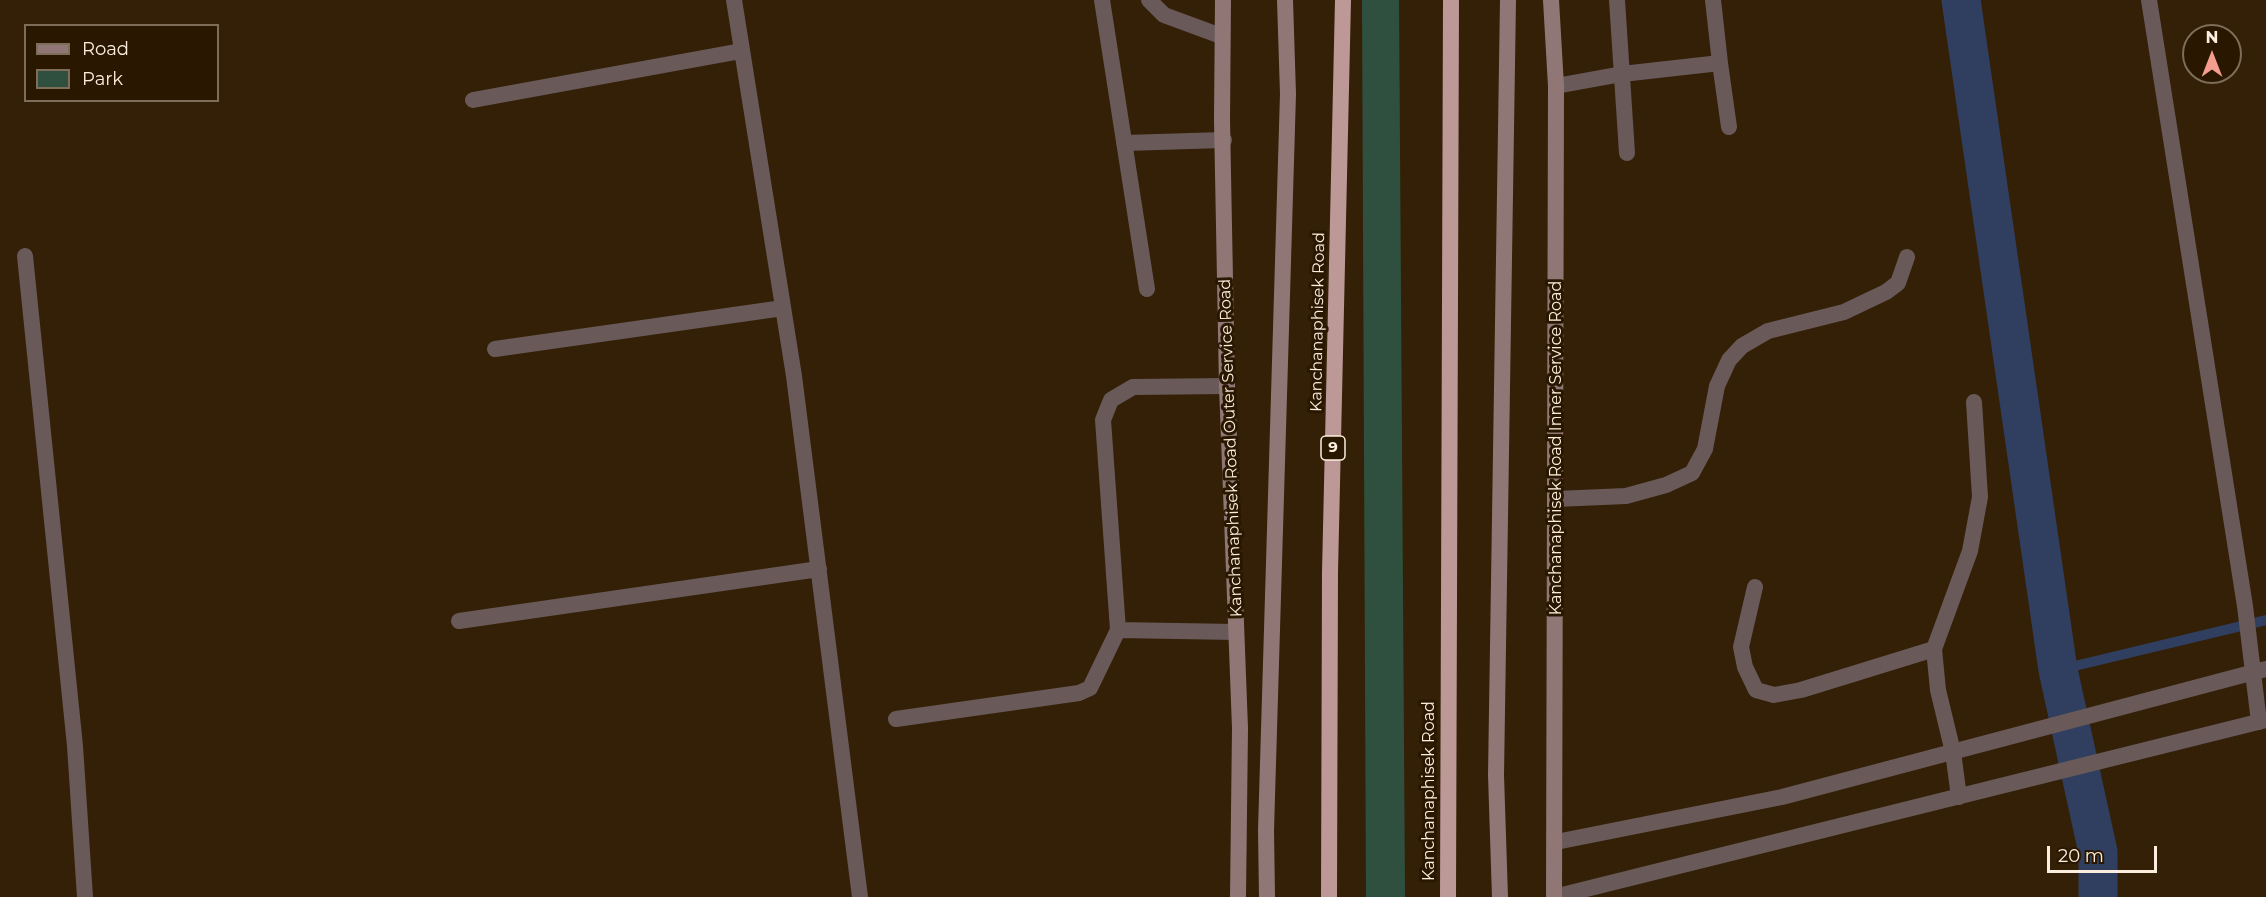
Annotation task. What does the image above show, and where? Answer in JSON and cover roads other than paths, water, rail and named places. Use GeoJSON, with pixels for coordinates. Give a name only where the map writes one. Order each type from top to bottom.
{"type":"FeatureCollection","features":[{"type":"Feature","properties":{"kind":"highway","name":"Kanchanaphisek Road"},"geometry":{"type":"LineString","coordinates":[[1329,897],[1330,572],[1342,0]]}},
{"type":"Feature","properties":{"kind":"highway","name":"Kanchanaphisek Road"},"geometry":{"type":"LineString","coordinates":[[1448,897],[1451,0]]}},
{"type":"Feature","properties":{"kind":"main road","name":"Kanchanaphisek Road Outer Service Road"},"geometry":{"type":"LineString","coordinates":[[1223,0],[1221,36],[1227,386],[1240,728],[1238,897]]}},
{"type":"Feature","properties":{"kind":"main road"},"geometry":{"type":"LineString","coordinates":[[1267,897],[1266,830],[1288,94],[1285,0]]}},
{"type":"Feature","properties":{"kind":"main road"},"geometry":{"type":"LineString","coordinates":[[1500,897],[1496,775],[1508,0]]}},
{"type":"Feature","properties":{"kind":"main road","name":"Kanchanaphisek Road Inner Service Road"},"geometry":{"type":"LineString","coordinates":[[1551,0],[1556,86],[1556,842],[1554,897]]}},
{"type":"Feature","properties":{"kind":"street"},"geometry":{"type":"LineString","coordinates":[[735,0],[741,51],[783,308],[860,897]]}},
{"type":"Feature","properties":{"kind":"street"},"geometry":{"type":"LineString","coordinates":[[1102,0],[1148,289]]}},
{"type":"Feature","properties":{"kind":"street"},"geometry":{"type":"LineString","coordinates":[[1149,0],[1164,15],[1221,36]]}},
{"type":"Feature","properties":{"kind":"street"},"geometry":{"type":"LineString","coordinates":[[1617,0],[1628,153]]}},
{"type":"Feature","properties":{"kind":"street"},"geometry":{"type":"LineString","coordinates":[[1713,0],[1729,127]]}},
{"type":"Feature","properties":{"kind":"street"},"geometry":{"type":"LineString","coordinates":[[1554,897],[2263,721],[2259,671],[2249,638],[2149,0]]}},
{"type":"Feature","properties":{"kind":"street"},"geometry":{"type":"LineString","coordinates":[[473,100],[741,51]]}},
{"type":"Feature","properties":{"kind":"street"},"geometry":{"type":"LineString","coordinates":[[1556,86],[1622,74],[1720,63]]}},
{"type":"Feature","properties":{"kind":"street"},"geometry":{"type":"LineString","coordinates":[[1124,142],[1224,140]]}},
{"type":"Feature","properties":{"kind":"street"},"geometry":{"type":"LineString","coordinates":[[25,256],[74,734],[86,897]]}},
{"type":"Feature","properties":{"kind":"street"},"geometry":{"type":"LineString","coordinates":[[1556,499],[1626,496],[1666,485],[1692,473],[1705,448],[1717,386],[1729,360],[1742,346],[1768,331],[1844,312],[1886,292],[1898,283],[1906,257]]}},
{"type":"Feature","properties":{"kind":"street"},"geometry":{"type":"LineString","coordinates":[[495,349],[783,308]]}},
{"type":"Feature","properties":{"kind":"street"},"geometry":{"type":"LineString","coordinates":[[896,719],[1079,693],[1089,688],[1119,630],[1102,420],[1111,400],[1133,387],[1227,386]]}},
{"type":"Feature","properties":{"kind":"street"},"geometry":{"type":"LineString","coordinates":[[1959,797],[1953,752],[1938,690],[1934,649],[1970,551],[1980,497],[1974,402]]}},
{"type":"Feature","properties":{"kind":"street"},"geometry":{"type":"LineString","coordinates":[[459,621],[819,570]]}},
{"type":"Feature","properties":{"kind":"street"},"geometry":{"type":"LineString","coordinates":[[1755,587],[1741,648],[1745,668],[1756,690],[1774,695],[1801,690],[1934,649]]}},
{"type":"Feature","properties":{"kind":"street"},"geometry":{"type":"LineString","coordinates":[[1119,630],[1236,632]]}},
{"type":"Feature","properties":{"kind":"street"},"geometry":{"type":"LineString","coordinates":[[1556,842],[1782,797],[2259,671]]}},
{"type":"Feature","properties":{"kind":"waterway"},"geometry":{"type":"LineString","coordinates":[[1961,0],[2058,670],[2098,852],[2098,897]]}},
{"type":"Feature","properties":{"kind":"waterway"},"geometry":{"type":"LineString","coordinates":[[2058,670],[2266,620]]}}]}
